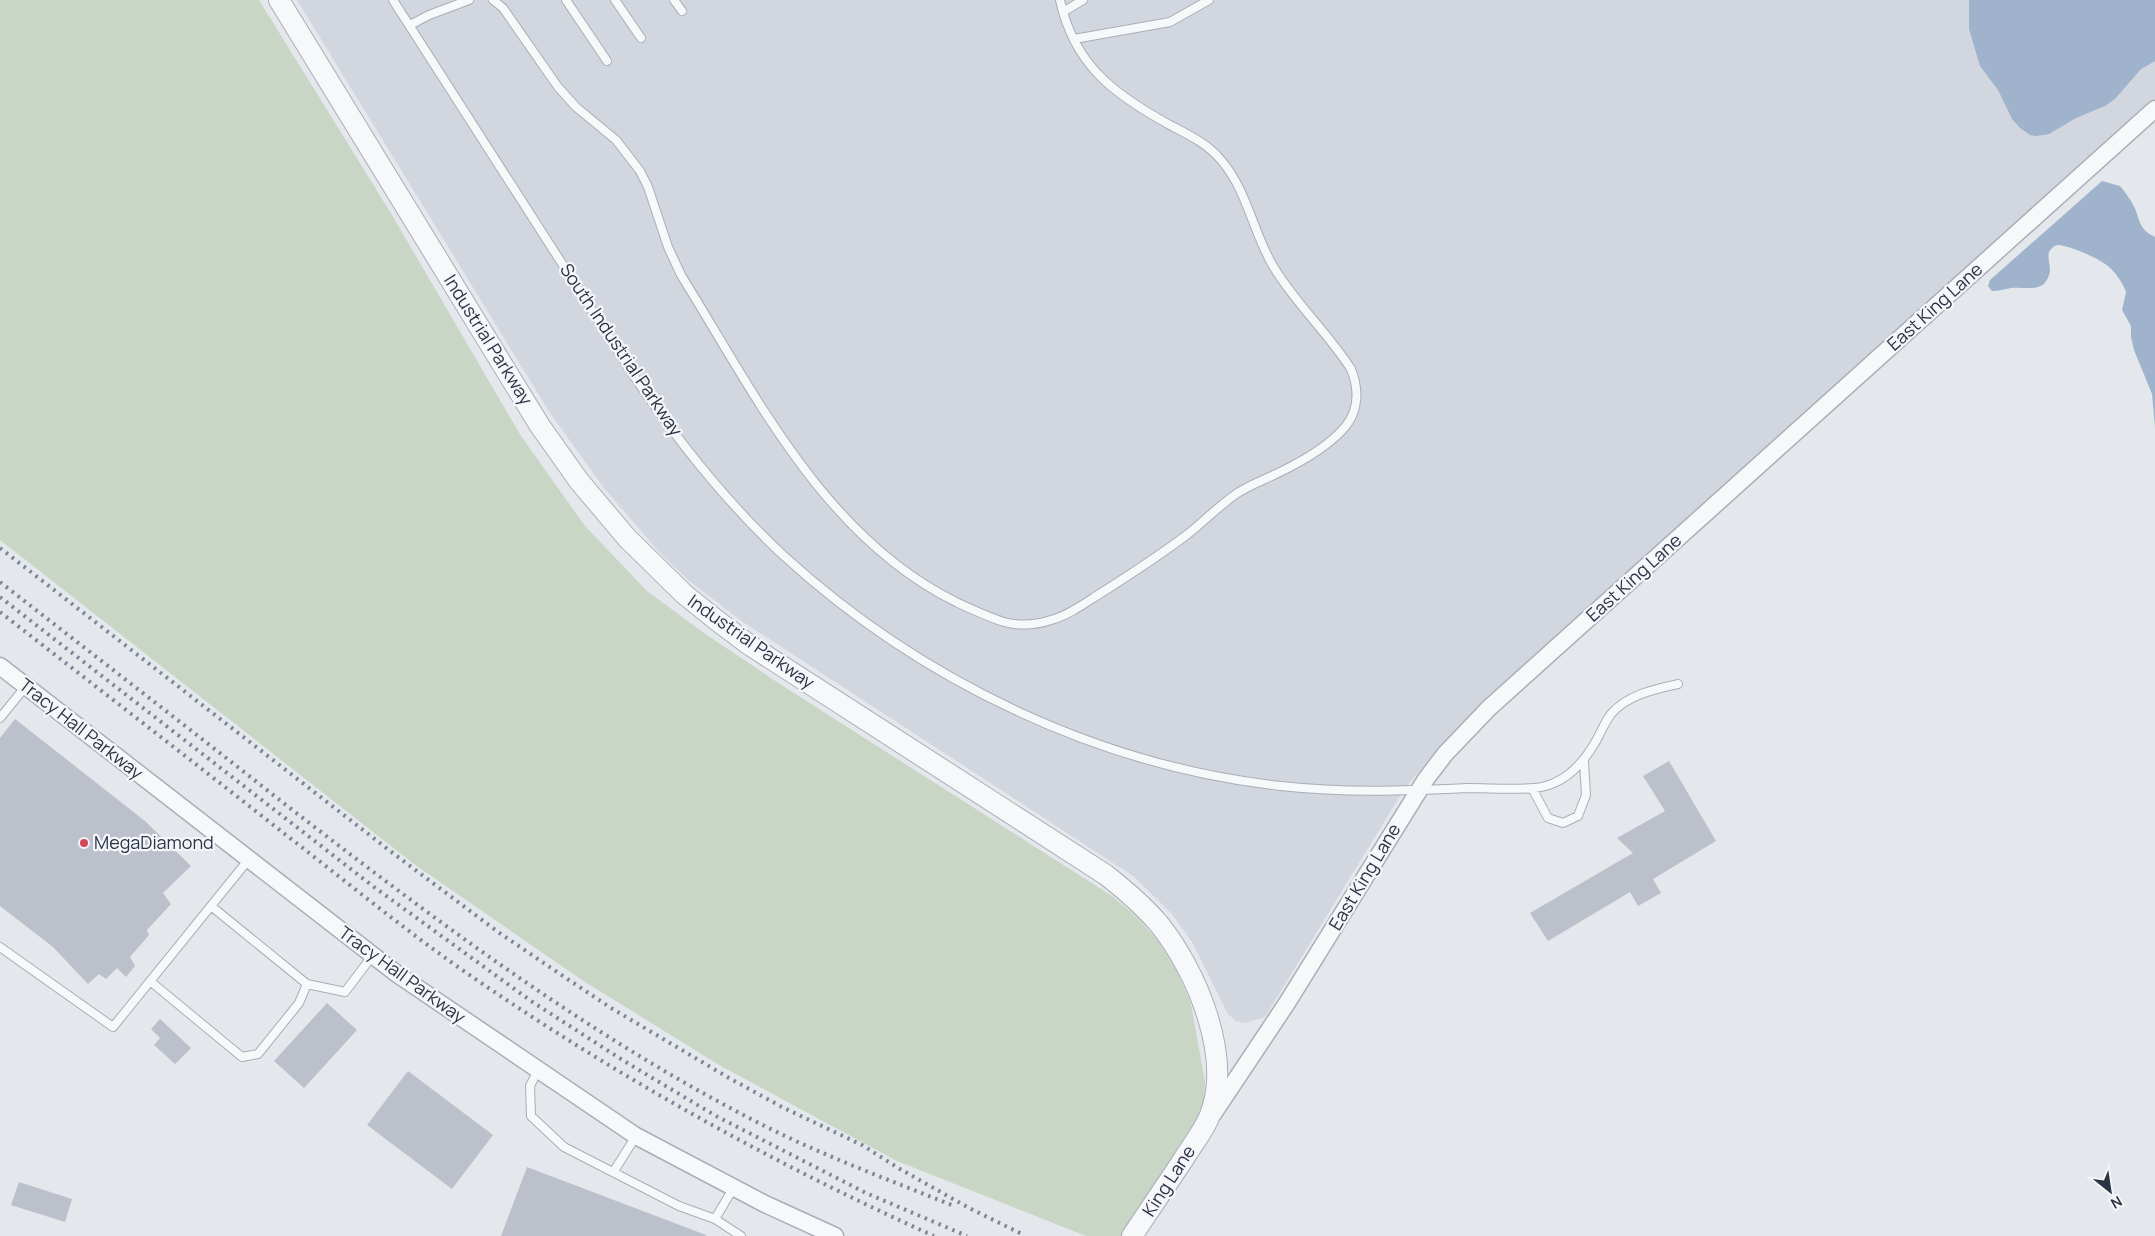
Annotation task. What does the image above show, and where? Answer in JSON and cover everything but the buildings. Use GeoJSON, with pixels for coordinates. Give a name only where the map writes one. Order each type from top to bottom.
{"type":"FeatureCollection","features":[{"type":"Feature","properties":{"kind":"street","name":"Industrial Parkway"},"geometry":{"type":"LineString","coordinates":[[279,0],[540,426],[579,481],[627,538],[684,594],[748,644],[1106,875],[1125,890],[1158,924],[1185,964],[1198,993],[1216,1054],[1218,1078],[1214,1102],[1205,1126]]}},
{"type":"Feature","properties":{"kind":"street","name":"East King Lane"},"geometry":{"type":"LineString","coordinates":[[1205,1126],[1287,1004],[1418,791],[1445,754],[1490,708],[2155,109]]}},
{"type":"Feature","properties":{"kind":"street","name":"Tracy Hall Parkway"},"geometry":{"type":"LineString","coordinates":[[0,666],[373,955],[538,1070],[636,1136],[734,1188],[835,1236]]}},
{"type":"Feature","properties":{"kind":"street","name":"King Lane"},"geometry":{"type":"LineString","coordinates":[[1132,1236],[1205,1126]]}},
{"type":"Feature","properties":{"kind":"lane","name":"South Industrial Parkway"},"geometry":{"type":"LineString","coordinates":[[393,0],[656,408],[715,482],[760,532],[790,561],[850,610],[916,655],[971,688],[1040,721],[1112,748],[1212,775],[1279,786],[1338,790],[1418,791],[1532,788],[1557,781],[1584,761]]}},
{"type":"Feature","properties":{"kind":"lane"},"geometry":{"type":"LineString","coordinates":[[410,25],[429,15],[470,0]]}},
{"type":"Feature","properties":{"kind":"lane"},"geometry":{"type":"LineString","coordinates":[[493,0],[503,8],[558,87],[582,113],[616,140],[640,170],[651,195],[668,247],[681,274],[779,433],[820,488],[878,551],[919,582],[967,607],[1004,622],[1016,624],[1040,623],[1069,613],[1147,563],[1236,495],[1312,454],[1344,427],[1351,418],[1357,397],[1355,378],[1351,369],[1281,279],[1264,247],[1234,178],[1221,159],[1204,144],[1139,108],[1110,87],[1087,61],[1074,39],[1060,0]]}},
{"type":"Feature","properties":{"kind":"lane"},"geometry":{"type":"LineString","coordinates":[[566,0],[607,61]]}},
{"type":"Feature","properties":{"kind":"lane"},"geometry":{"type":"LineString","coordinates":[[615,0],[641,38]]}},
{"type":"Feature","properties":{"kind":"lane"},"geometry":{"type":"LineString","coordinates":[[674,0],[682,11]]}},
{"type":"Feature","properties":{"kind":"lane"},"geometry":{"type":"LineString","coordinates":[[1063,12],[1083,0]]}},
{"type":"Feature","properties":{"kind":"lane"},"geometry":{"type":"LineString","coordinates":[[1074,39],[1170,22],[1209,0]]}},
{"type":"Feature","properties":{"kind":"lane"},"geometry":{"type":"LineString","coordinates":[[1532,788],[1548,818],[1563,823],[1578,816],[1586,795],[1584,761],[1612,713],[1649,690],[1678,684]]}},
{"type":"Feature","properties":{"kind":"lane"},"geometry":{"type":"LineString","coordinates":[[0,718],[26,686]]}},
{"type":"Feature","properties":{"kind":"lane"},"geometry":{"type":"LineString","coordinates":[[0,947],[113,1027],[249,859]]}},
{"type":"Feature","properties":{"kind":"lane"},"geometry":{"type":"LineString","coordinates":[[211,906],[307,984],[345,992],[373,955]]}},
{"type":"Feature","properties":{"kind":"lane"},"geometry":{"type":"LineString","coordinates":[[150,981],[242,1057],[258,1054],[299,1003],[307,984]]}},
{"type":"Feature","properties":{"kind":"lane"},"geometry":{"type":"LineString","coordinates":[[538,1070],[530,1086],[531,1116],[564,1146],[679,1206],[715,1220],[741,1236]]}},
{"type":"Feature","properties":{"kind":"lane"},"geometry":{"type":"LineString","coordinates":[[614,1172],[636,1136]]}},
{"type":"Feature","properties":{"kind":"lane"},"geometry":{"type":"LineString","coordinates":[[715,1220],[734,1188]]}},
{"type":"Feature","properties":{"kind":"shaded area"},"geometry":{"type":"Polygon","coordinates":[[[297,0],[2155,0],[2155,99],[1451,735],[1403,791],[1265,1017],[1245,1023],[1236,1021],[1228,1014],[1192,942],[1172,914],[1133,876],[740,620],[687,579],[659,552],[604,488],[550,413],[297,0]]]}},
{"type":"Feature","properties":{"kind":"green space"},"geometry":{"type":"Polygon","coordinates":[[[0,0],[259,0],[392,215],[521,436],[585,526],[647,591],[704,633],[783,686],[1112,896],[1138,918],[1158,941],[1177,971],[1191,1004],[1205,1082],[1204,1108],[1190,1135],[1125,1236],[1086,1236],[897,1161],[719,1065],[582,980],[414,864],[0,540],[0,0]]]}},
{"type":"Feature","properties":{"kind":"water"},"geometry":{"type":"Polygon","coordinates":[[[1969,0],[2155,0],[2155,61],[2141,69],[2115,99],[2105,106],[2076,118],[2049,134],[2030,135],[2012,119],[1998,90],[1980,66],[1969,29],[1969,0]]]}},
{"type":"Feature","properties":{"kind":"water"},"geometry":{"type":"Polygon","coordinates":[[[2102,181],[2120,186],[2133,205],[2142,227],[2155,237],[2155,428],[2152,394],[2134,350],[2131,326],[2122,310],[2126,292],[2119,278],[2109,267],[2084,253],[2057,245],[2049,252],[2050,272],[2043,285],[2033,288],[2011,288],[1992,291],[1988,286],[1990,280],[2102,181]]]}},
{"type":"Feature","properties":{"kind":"railway"},"geometry":{"type":"LineString","coordinates":[[0,548],[394,854],[498,932],[560,974],[611,1008],[729,1078],[782,1107],[862,1145],[969,1208],[1024,1235]]}},
{"type":"Feature","properties":{"kind":"railway"},"geometry":{"type":"LineString","coordinates":[[0,582],[398,890],[512,973],[571,1012],[630,1050],[753,1120],[827,1155],[954,1206]]}},
{"type":"Feature","properties":{"kind":"railway"},"geometry":{"type":"LineString","coordinates":[[0,597],[374,887],[531,1001],[624,1061],[716,1116],[866,1193],[967,1236]]}},
{"type":"Feature","properties":{"kind":"railway"},"geometry":{"type":"LineString","coordinates":[[0,612],[400,924],[471,976],[526,1013],[639,1083],[755,1148],[814,1179],[934,1236]]}},
{"type":"Feature","properties":{"kind":"place","name":"MegaDiamond"},"geometry":{"type":"Point","coordinates":[84,843]}}]}
